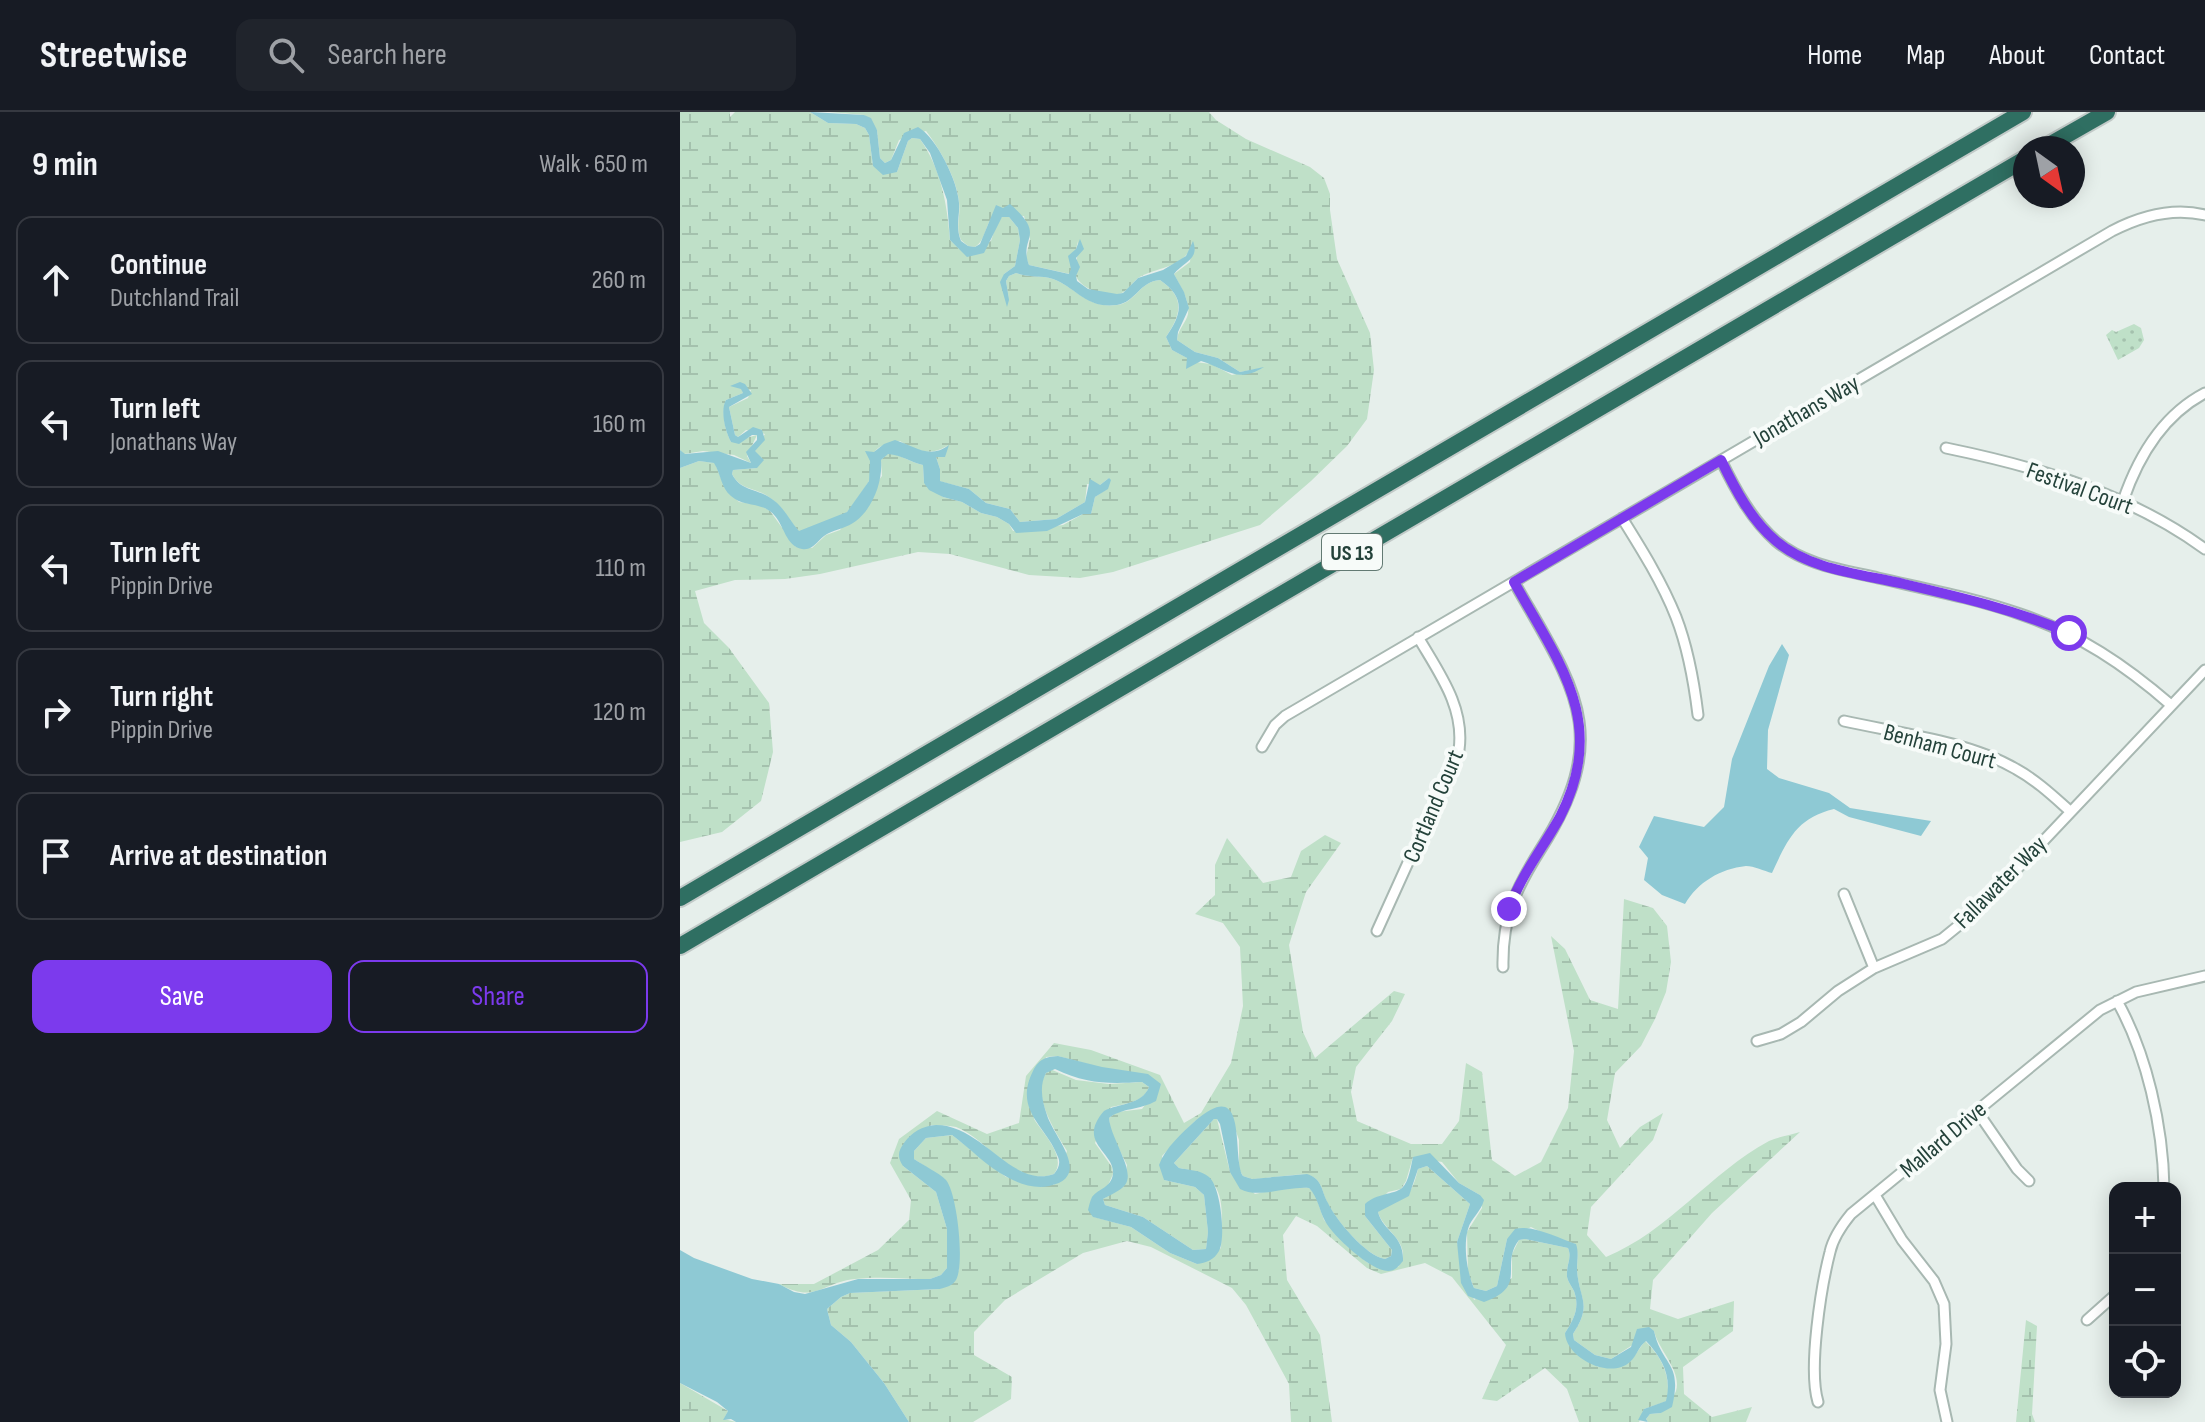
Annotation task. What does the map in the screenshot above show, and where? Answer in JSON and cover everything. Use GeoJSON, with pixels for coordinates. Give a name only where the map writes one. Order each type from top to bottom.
{"type":"FeatureCollection","features":[{"type":"Feature","properties":{"kind":"highway","name":"US 13"},"geometry":{"type":"LineString","coordinates":[[680,898],[2023,112]]}},
{"type":"Feature","properties":{"kind":"highway"},"geometry":{"type":"LineString","coordinates":[[2065,136],[2107,112]]}},
{"type":"Feature","properties":{"kind":"highway","name":"US 13"},"geometry":{"type":"LineString","coordinates":[[680,946],[2013,166]]}},
{"type":"Feature","properties":{"kind":"street","name":"Jonathans Way"},"geometry":{"type":"LineString","coordinates":[[1262,747],[1275,725],[1285,716],[2125,224],[2170,212],[2205,215]]}},
{"type":"Feature","properties":{"kind":"street"},"geometry":{"type":"LineString","coordinates":[[2123,501],[2149,444],[2178,411],[2205,393]]}},
{"type":"Feature","properties":{"kind":"street","name":"Festival Court"},"geometry":{"type":"LineString","coordinates":[[1946,448],[2047,473],[2123,501],[2205,549]]}},
{"type":"Feature","properties":{"kind":"street"},"geometry":{"type":"LineString","coordinates":[[1721,460],[1765,531],[1791,552],[1821,565],[1980,602],[2049,624],[2115,659],[2171,705]]}},
{"type":"Feature","properties":{"kind":"street"},"geometry":{"type":"LineString","coordinates":[[1622,518],[1644,553],[1677,620],[1698,715]]}},
{"type":"Feature","properties":{"kind":"street"},"geometry":{"type":"LineString","coordinates":[[1503,967],[1509,909],[1521,880],[1573,789],[1582,735],[1574,696],[1514,582]]}},
{"type":"Feature","properties":{"kind":"street","name":"Cortland Court"},"geometry":{"type":"LineString","coordinates":[[1377,931],[1459,750],[1461,723],[1458,709],[1418,637]]}},
{"type":"Feature","properties":{"kind":"street","name":"Fallawater Way"},"geometry":{"type":"LineString","coordinates":[[1757,1041],[1781,1034],[1801,1022],[1838,991],[1874,968],[1942,939],[1979,909],[2205,670]]}},
{"type":"Feature","properties":{"kind":"street","name":"Benham Court"},"geometry":{"type":"LineString","coordinates":[[1844,721],[1986,755],[2025,775],[2070,811]]}},
{"type":"Feature","properties":{"kind":"street"},"geometry":{"type":"LineString","coordinates":[[1844,894],[1874,968]]}},
{"type":"Feature","properties":{"kind":"street","name":"Mallard Drive"},"geometry":{"type":"LineString","coordinates":[[1818,1402],[1814,1364],[1830,1251],[1851,1214],[2086,1021],[2136,992],[2205,976]]}},
{"type":"Feature","properties":{"kind":"street"},"geometry":{"type":"LineString","coordinates":[[2117,1001],[2129,1022],[2145,1067],[2164,1182]]}},
{"type":"Feature","properties":{"kind":"street"},"geometry":{"type":"LineString","coordinates":[[1977,1111],[2017,1169],[2029,1181]]}},
{"type":"Feature","properties":{"kind":"street"},"geometry":{"type":"LineString","coordinates":[[1875,1195],[1902,1240],[1934,1281],[1944,1304],[1946,1344],[1940,1390],[1947,1422]]}},
{"type":"Feature","properties":{"kind":"street"},"geometry":{"type":"LineString","coordinates":[[2087,1320],[2109,1300]]}},
{"type":"Feature","properties":{"kind":"green space"},"geometry":{"type":"Polygon","coordinates":[[[680,112],[730,112],[730,117],[735,112],[810,112],[828,123],[856,124],[865,128],[869,135],[873,166],[897,172],[908,141],[920,139],[942,187],[950,240],[967,256],[991,241],[1002,217],[1009,217],[1018,228],[1020,240],[1015,266],[1004,274],[1009,300],[1006,281],[1016,273],[1053,279],[1089,301],[1107,305],[1124,303],[1148,284],[1160,280],[1177,300],[1178,314],[1166,337],[1172,350],[1232,375],[1262,368],[1240,372],[1218,358],[1195,352],[1177,340],[1187,317],[1188,304],[1174,274],[1190,262],[1192,242],[1189,251],[1178,262],[1145,274],[1124,291],[1113,295],[1094,291],[1079,281],[1076,276],[1078,241],[1070,274],[1029,265],[1026,257],[1030,239],[1024,216],[994,215],[979,244],[968,246],[959,235],[959,202],[955,184],[942,155],[926,131],[899,140],[891,160],[885,163],[880,158],[877,130],[864,115],[830,112],[1209,112],[1246,139],[1310,167],[1324,178],[1330,194],[1337,259],[1370,333],[1374,370],[1367,419],[1347,446],[1260,525],[1113,572],[1080,578],[1029,575],[950,554],[918,552],[820,574],[785,579],[735,580],[695,591],[704,623],[729,648],[769,703],[773,752],[761,801],[722,832],[680,842],[680,468],[699,461],[715,463],[724,486],[739,502],[760,505],[770,511],[796,547],[812,548],[826,535],[840,530],[882,476],[881,460],[888,453],[923,465],[924,483],[943,497],[997,517],[1009,524],[1013,531],[1063,525],[1083,514],[1091,514],[1095,497],[1107,489],[1109,478],[1100,485],[1087,484],[1085,502],[1056,519],[1020,522],[1010,509],[986,503],[969,489],[939,481],[940,469],[936,457],[948,445],[936,451],[924,451],[900,441],[877,449],[872,458],[869,481],[843,516],[799,532],[774,501],[744,486],[732,474],[733,470],[757,468],[754,451],[765,434],[746,430],[738,437],[735,435],[729,407],[748,398],[751,390],[742,389],[743,393],[726,400],[724,416],[731,442],[757,435],[747,456],[751,463],[734,455],[703,451],[684,454],[680,450],[680,112]]]}},
{"type":"Feature","properties":{"kind":"green space"},"geometry":{"type":"Polygon","coordinates":[[[2134,324],[2141,328],[2144,340],[2139,348],[2118,360],[2106,335],[2112,330],[2116,332],[2134,324]]]}},
{"type":"Feature","properties":{"kind":"green space"},"geometry":{"type":"Polygon","coordinates":[[[1325,835],[1341,843],[1306,892],[1289,945],[1303,1032],[1315,1058],[1394,991],[1405,994],[1392,1021],[1356,1067],[1351,1092],[1357,1121],[1411,1144],[1442,1144],[1459,1121],[1466,1063],[1482,1072],[1492,1160],[1515,1176],[1541,1162],[1568,1108],[1574,1051],[1551,936],[1565,949],[1590,1000],[1618,1009],[1624,899],[1653,908],[1667,926],[1671,962],[1666,992],[1641,1046],[1615,1073],[1607,1120],[1620,1148],[1640,1127],[1663,1113],[1653,1140],[1591,1207],[1587,1235],[1606,1257],[1629,1246],[1748,1154],[1769,1141],[1800,1132],[1712,1213],[1653,1280],[1650,1309],[1678,1319],[1734,1301],[1733,1331],[1683,1367],[1684,1394],[1712,1417],[1752,1407],[1746,1422],[1648,1422],[1646,1419],[1650,1414],[1661,1413],[1676,1391],[1673,1368],[1654,1331],[1611,1359],[1595,1355],[1574,1340],[1573,1334],[1584,1308],[1575,1244],[1531,1227],[1507,1239],[1497,1286],[1486,1291],[1474,1288],[1468,1272],[1467,1232],[1482,1208],[1480,1195],[1459,1183],[1442,1162],[1413,1157],[1401,1189],[1388,1192],[1365,1216],[1392,1250],[1391,1256],[1385,1259],[1369,1252],[1345,1228],[1313,1177],[1298,1175],[1252,1179],[1243,1176],[1239,1169],[1239,1140],[1229,1111],[1195,1121],[1162,1156],[1164,1180],[1195,1187],[1204,1195],[1208,1232],[1206,1249],[1193,1250],[1143,1217],[1105,1205],[1103,1199],[1124,1186],[1127,1165],[1110,1131],[1109,1118],[1117,1112],[1142,1109],[1161,1084],[1058,1056],[1046,1057],[1034,1119],[1056,1153],[1058,1160],[1054,1174],[1027,1174],[1002,1160],[968,1133],[956,1127],[931,1125],[903,1166],[936,1192],[947,1229],[947,1268],[941,1275],[930,1279],[855,1279],[810,1292],[791,1290],[779,1284],[814,1284],[878,1250],[909,1220],[911,1200],[890,1163],[899,1139],[937,1111],[987,1134],[1019,1123],[1026,1076],[1054,1043],[1091,1050],[1160,1075],[1184,1123],[1201,1113],[1231,1063],[1243,1006],[1240,947],[1223,923],[1195,914],[1215,895],[1215,865],[1227,838],[1263,883],[1291,877],[1301,851],[1325,835]]]}},
{"type":"Feature","properties":{"kind":"green space"},"geometry":{"type":"Polygon","coordinates":[[[1050,1069],[1076,1080],[1109,1084],[1142,1082],[1149,1087],[1138,1099],[1111,1107],[1095,1143],[1112,1167],[1113,1174],[1094,1217],[1131,1227],[1170,1253],[1197,1264],[1221,1248],[1221,1206],[1215,1185],[1174,1163],[1217,1119],[1230,1172],[1255,1194],[1292,1186],[1309,1188],[1315,1194],[1324,1220],[1346,1245],[1368,1263],[1398,1267],[1403,1251],[1378,1212],[1403,1198],[1411,1189],[1418,1169],[1427,1166],[1470,1204],[1457,1242],[1474,1300],[1512,1278],[1512,1254],[1519,1240],[1568,1248],[1567,1278],[1574,1291],[1576,1308],[1565,1333],[1598,1367],[1630,1362],[1645,1341],[1664,1368],[1668,1384],[1667,1401],[1644,1409],[1639,1422],[1579,1422],[1567,1389],[1545,1368],[1497,1401],[1482,1399],[1506,1345],[1452,1277],[1425,1263],[1381,1274],[1367,1268],[1317,1226],[1296,1216],[1283,1235],[1287,1280],[1320,1335],[1332,1422],[1291,1422],[1289,1384],[1246,1305],[1232,1288],[1151,1247],[1127,1241],[1083,1253],[1005,1300],[974,1332],[974,1355],[1012,1377],[1011,1399],[973,1422],[909,1422],[884,1383],[851,1342],[831,1325],[827,1309],[850,1293],[940,1289],[959,1270],[958,1228],[943,1178],[914,1159],[914,1151],[926,1138],[952,1135],[1006,1177],[1054,1185],[1067,1151],[1050,1122],[1042,1098],[1041,1087],[1050,1069]]]}},
{"type":"Feature","properties":{"kind":"green space"},"geometry":{"type":"Polygon","coordinates":[[[2026,1320],[2037,1326],[2032,1414],[2035,1422],[2016,1422],[2026,1320]]]}},
{"type":"Feature","properties":{"kind":"green space"},"geometry":{"type":"Polygon","coordinates":[[[680,1383],[728,1411],[724,1419],[736,1422],[680,1422],[680,1383]]]}},
{"type":"Feature","properties":{"kind":"water"},"geometry":{"type":"Polygon","coordinates":[[[810,112],[871,118],[877,130],[880,158],[885,163],[891,160],[904,133],[918,127],[939,150],[955,184],[961,241],[968,246],[980,244],[996,205],[1003,208],[1010,204],[1030,230],[1027,248],[1029,265],[1069,274],[1068,256],[1076,249],[1080,239],[1084,249],[1076,258],[1080,267],[1076,276],[1077,281],[1088,289],[1123,293],[1138,278],[1163,270],[1186,256],[1193,241],[1192,257],[1174,274],[1189,308],[1177,340],[1195,352],[1218,358],[1240,372],[1264,367],[1239,375],[1201,361],[1186,369],[1187,358],[1172,350],[1166,337],[1178,314],[1178,300],[1160,280],[1148,284],[1123,303],[1106,305],[1089,301],[1053,279],[1016,273],[1006,281],[1007,307],[1000,282],[1004,274],[1015,266],[1020,240],[1018,228],[1009,217],[1002,217],[984,253],[967,257],[950,240],[947,200],[930,153],[920,139],[908,141],[897,172],[883,175],[873,166],[869,135],[865,128],[856,124],[828,123],[810,112]]]}},
{"type":"Feature","properties":{"kind":"water"},"geometry":{"type":"Polygon","coordinates":[[[740,382],[752,394],[729,407],[735,435],[738,437],[753,427],[762,430],[765,440],[755,451],[764,460],[757,468],[733,470],[732,474],[744,486],[774,501],[799,531],[847,512],[869,481],[870,461],[865,451],[874,452],[895,440],[928,452],[949,445],[945,457],[936,457],[940,481],[969,489],[986,503],[1010,509],[1020,522],[1056,519],[1085,502],[1090,479],[1100,485],[1109,478],[1111,480],[1108,489],[1095,497],[1091,514],[1083,514],[1047,531],[1016,533],[997,517],[929,490],[924,483],[923,465],[888,454],[881,460],[876,494],[862,516],[827,534],[810,548],[802,549],[792,544],[770,511],[731,496],[714,463],[699,461],[680,468],[680,450],[685,454],[718,451],[751,463],[746,452],[757,440],[757,435],[739,444],[731,442],[724,421],[726,400],[743,393],[741,389],[730,386],[740,382]]]}},
{"type":"Feature","properties":{"kind":"water"},"geometry":{"type":"Polygon","coordinates":[[[1782,644],[1789,655],[1768,730],[1767,769],[1779,778],[1829,793],[1850,808],[1931,821],[1921,836],[1849,817],[1834,809],[1810,818],[1794,832],[1772,873],[1746,866],[1727,870],[1703,883],[1685,904],[1662,895],[1644,880],[1648,858],[1639,847],[1654,816],[1704,827],[1724,807],[1732,759],[1769,666],[1782,644]]]}},
{"type":"Feature","properties":{"kind":"water"},"geometry":{"type":"Polygon","coordinates":[[[1058,1056],[1148,1074],[1161,1084],[1156,1101],[1109,1118],[1128,1179],[1118,1191],[1103,1199],[1105,1205],[1143,1217],[1193,1250],[1206,1249],[1208,1232],[1204,1195],[1195,1187],[1164,1180],[1159,1165],[1179,1136],[1195,1121],[1212,1109],[1224,1107],[1231,1112],[1235,1123],[1243,1176],[1252,1179],[1312,1176],[1319,1182],[1332,1210],[1345,1227],[1369,1251],[1385,1259],[1391,1256],[1392,1250],[1365,1216],[1365,1204],[1402,1188],[1413,1157],[1430,1153],[1459,1183],[1484,1200],[1469,1225],[1466,1244],[1466,1259],[1474,1288],[1486,1291],[1497,1286],[1507,1239],[1515,1229],[1537,1230],[1576,1244],[1578,1280],[1584,1308],[1573,1334],[1574,1340],[1595,1355],[1611,1359],[1631,1347],[1637,1329],[1649,1327],[1654,1331],[1673,1372],[1675,1392],[1672,1407],[1650,1414],[1646,1419],[1648,1422],[1638,1420],[1644,1409],[1666,1401],[1668,1392],[1665,1369],[1646,1341],[1630,1362],[1612,1369],[1590,1364],[1567,1342],[1565,1333],[1576,1308],[1574,1291],[1567,1278],[1568,1248],[1519,1240],[1511,1258],[1510,1282],[1506,1289],[1484,1302],[1468,1296],[1461,1283],[1457,1242],[1470,1204],[1427,1166],[1418,1169],[1409,1196],[1378,1212],[1397,1239],[1402,1252],[1403,1261],[1390,1271],[1372,1265],[1344,1243],[1325,1221],[1309,1188],[1264,1193],[1240,1189],[1230,1172],[1217,1119],[1174,1163],[1179,1168],[1206,1175],[1217,1191],[1222,1236],[1219,1251],[1212,1259],[1197,1264],[1170,1253],[1131,1227],[1093,1217],[1088,1210],[1092,1197],[1107,1185],[1113,1174],[1112,1166],[1095,1139],[1096,1122],[1104,1111],[1136,1100],[1149,1087],[1142,1082],[1087,1080],[1055,1069],[1046,1073],[1042,1094],[1047,1115],[1067,1155],[1069,1174],[1062,1181],[1049,1186],[1022,1184],[992,1168],[952,1135],[926,1138],[914,1151],[914,1159],[943,1177],[950,1187],[960,1245],[956,1280],[940,1289],[850,1293],[827,1309],[831,1325],[851,1342],[884,1383],[909,1422],[723,1420],[728,1411],[680,1383],[680,1250],[752,1279],[779,1284],[805,1294],[858,1279],[930,1279],[941,1275],[947,1268],[947,1229],[936,1192],[903,1166],[900,1149],[910,1136],[922,1128],[936,1125],[968,1135],[1024,1173],[1039,1176],[1054,1174],[1059,1166],[1058,1157],[1029,1108],[1027,1097],[1033,1071],[1040,1061],[1058,1056]]]}},
{"type":"Feature","properties":{"kind":"route"},"geometry":{"type":"LineString","coordinates":[[1509,909],[1515,890],[1542,848],[1573,789],[1582,735],[1574,696],[1514,582],[1721,460],[1732,483],[1765,531],[1791,552],[1821,565],[1980,602],[2069,633]]}}]}
